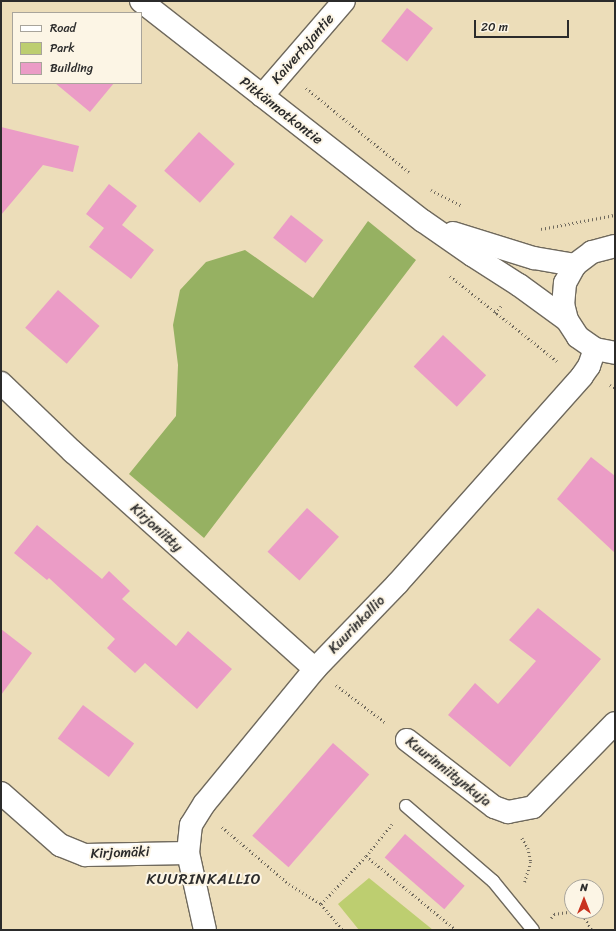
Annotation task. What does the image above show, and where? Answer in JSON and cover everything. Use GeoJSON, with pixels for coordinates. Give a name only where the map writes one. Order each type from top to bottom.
{"type":"FeatureCollection","features":[{"type":"Feature","properties":{"kind":"street","name":"Pitkännotkontie"},"geometry":{"type":"LineString","coordinates":[[141,1],[423,220],[472,255],[519,285],[567,320]]}},
{"type":"Feature","properties":{"kind":"street","name":"Kaivertajantie"},"geometry":{"type":"LineString","coordinates":[[262,96],[344,1]]}},
{"type":"Feature","properties":{"kind":"street","name":"Pitkännotkontie"},"geometry":{"type":"LineString","coordinates":[[423,220],[462,237],[534,258],[575,265]]}},
{"type":"Feature","properties":{"kind":"street"},"geometry":{"type":"LineString","coordinates":[[605,351],[578,337],[567,320],[563,304],[563,294],[565,283],[575,265],[592,252],[615,246]]}},
{"type":"Feature","properties":{"kind":"street","name":"Kuurinkallio"},"geometry":{"type":"LineString","coordinates":[[205,930],[188,853],[191,825],[205,803],[315,669],[397,584],[582,376],[589,366],[605,351]]}},
{"type":"Feature","properties":{"kind":"street","name":"Kirjoniitty"},"geometry":{"type":"LineString","coordinates":[[1,383],[73,452],[315,669]]}},
{"type":"Feature","properties":{"kind":"street","name":"Kuurinniitynkuja"},"geometry":{"type":"LineString","coordinates":[[407,740],[494,807],[508,812],[533,807],[615,723]]}},
{"type":"Feature","properties":{"kind":"street","name":"Kirjomäki"},"geometry":{"type":"LineString","coordinates":[[1,793],[60,845],[85,855],[188,853]]}},
{"type":"Feature","properties":{"kind":"lane"},"geometry":{"type":"LineString","coordinates":[[406,806],[493,881],[533,930]]}},
{"type":"Feature","properties":{"kind":"path"},"geometry":{"type":"LineString","coordinates":[[291,62],[301,75],[306,88],[412,175]]}},
{"type":"Feature","properties":{"kind":"path"},"geometry":{"type":"LineString","coordinates":[[429,189],[463,206]]}},
{"type":"Feature","properties":{"kind":"path","name":"Kuurinniitynkuja"},"geometry":{"type":"LineString","coordinates":[[315,669],[407,740]]}},
{"type":"Feature","properties":{"kind":"path"},"geometry":{"type":"LineString","coordinates":[[321,904],[366,856],[406,806]]}},
{"type":"Feature","properties":{"kind":"path"},"geometry":{"type":"LineString","coordinates":[[517,910],[531,862],[528,848],[520,835],[523,810]]}},
{"type":"Feature","properties":{"kind":"path"},"geometry":{"type":"LineString","coordinates":[[218,824],[289,884],[321,904],[343,930]]}},
{"type":"Feature","properties":{"kind":"path"},"geometry":{"type":"LineString","coordinates":[[366,856],[456,930]]}},
{"type":"Feature","properties":{"kind":"path"},"geometry":{"type":"LineString","coordinates":[[550,920],[554,914],[575,911],[585,918],[592,930]]}},
{"type":"Feature","properties":{"kind":"green space"},"geometry":{"type":"Polygon","coordinates":[[[368,221],[416,260],[204,538],[129,474],[176,416],[178,365],[173,325],[180,290],[206,262],[245,250],[313,298],[368,221]]]}},
{"type":"Feature","properties":{"kind":"green space"},"geometry":{"type":"Polygon","coordinates":[[[369,878],[433,930],[359,930],[338,904],[369,878]]]}},
{"type":"Feature","properties":{"kind":"building"},"geometry":{"type":"Polygon","coordinates":[[[407,8],[433,28],[407,61],[381,41],[407,8]]]}},
{"type":"Feature","properties":{"kind":"building"},"geometry":{"type":"Polygon","coordinates":[[[56,84],[113,84],[90,112],[56,84]]]}},
{"type":"Feature","properties":{"kind":"building"},"geometry":{"type":"Polygon","coordinates":[[[1,127],[79,146],[73,172],[43,165],[1,215],[1,127]]]}},
{"type":"Feature","properties":{"kind":"building"},"geometry":{"type":"Polygon","coordinates":[[[199,132],[235,164],[200,203],[164,171],[199,132]]]}},
{"type":"Feature","properties":{"kind":"building"},"geometry":{"type":"Polygon","coordinates":[[[109,184],[137,206],[122,225],[154,250],[131,279],[89,247],[104,228],[86,214],[109,184]]]}},
{"type":"Feature","properties":{"kind":"building"},"geometry":{"type":"Polygon","coordinates":[[[291,215],[323,240],[305,263],[273,238],[291,215]]]}},
{"type":"Feature","properties":{"kind":"building"},"geometry":{"type":"Polygon","coordinates":[[[58,290],[100,326],[67,364],[25,328],[58,290]]]}},
{"type":"Feature","properties":{"kind":"building"},"geometry":{"type":"Polygon","coordinates":[[[443,335],[486,375],[457,407],[414,366],[443,335]]]}},
{"type":"Feature","properties":{"kind":"building"},"geometry":{"type":"Polygon","coordinates":[[[591,457],[615,476],[615,553],[557,499],[591,457]]]}},
{"type":"Feature","properties":{"kind":"building"},"geometry":{"type":"Polygon","coordinates":[[[307,508],[339,537],[299,581],[268,552],[307,508]]]}},
{"type":"Feature","properties":{"kind":"building"},"geometry":{"type":"Polygon","coordinates":[[[37,525],[102,579],[109,571],[130,591],[122,599],[176,646],[188,631],[232,669],[197,709],[145,663],[135,673],[107,648],[115,639],[49,578],[47,580],[14,553],[37,525]]]}},
{"type":"Feature","properties":{"kind":"building"},"geometry":{"type":"Polygon","coordinates":[[[538,608],[601,659],[510,767],[448,715],[475,683],[498,704],[536,661],[509,640],[538,608]]]}},
{"type":"Feature","properties":{"kind":"building"},"geometry":{"type":"Polygon","coordinates":[[[1,629],[32,653],[1,695],[1,629]]]}},
{"type":"Feature","properties":{"kind":"building"},"geometry":{"type":"Polygon","coordinates":[[[83,705],[134,744],[109,777],[58,739],[83,705]]]}},
{"type":"Feature","properties":{"kind":"building"},"geometry":{"type":"Polygon","coordinates":[[[333,743],[369,774],[289,867],[252,836],[333,743]]]}},
{"type":"Feature","properties":{"kind":"building"},"geometry":{"type":"Polygon","coordinates":[[[405,834],[465,886],[444,909],[385,857],[405,834]]]}},
{"type":"Feature","properties":{"kind":"district","name":"KUURINKALLIO"},"geometry":{"type":"Point","coordinates":[204,880]}}]}
